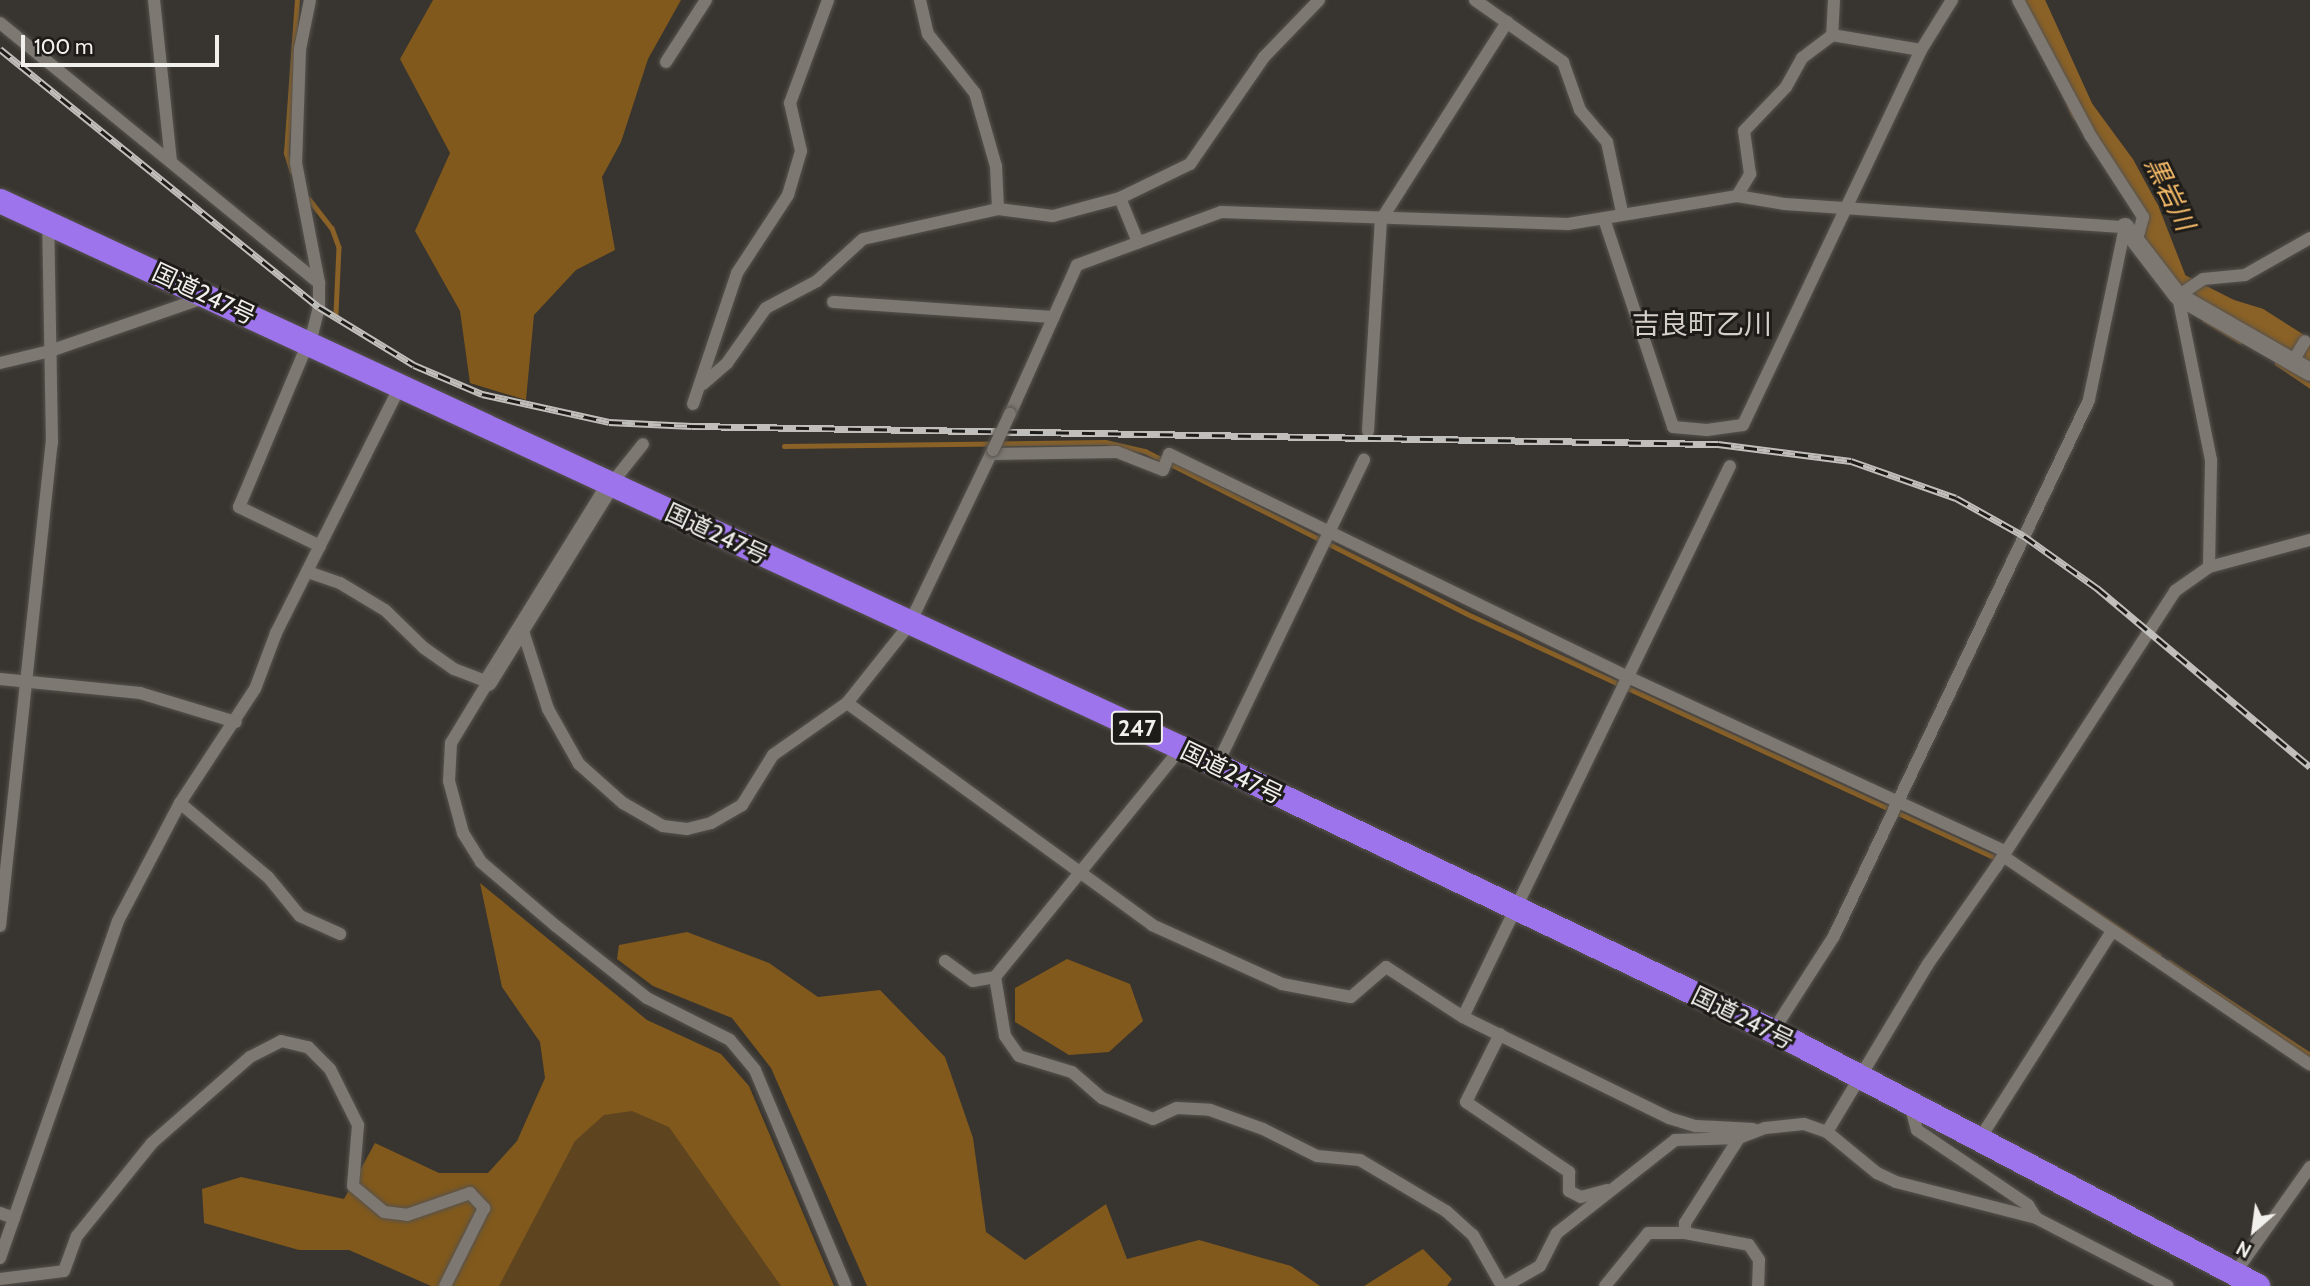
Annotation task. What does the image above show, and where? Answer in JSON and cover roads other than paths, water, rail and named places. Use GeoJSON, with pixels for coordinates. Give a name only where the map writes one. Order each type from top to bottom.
{"type":"FeatureCollection","features":[{"type":"Feature","properties":{"kind":"highway","name":"国道247号"},"geometry":{"type":"LineString","coordinates":[[0,201],[401,385],[909,625],[1181,748],[1773,1031],[2258,1286]]}},
{"type":"Feature","properties":{"kind":"street"},"geometry":{"type":"LineString","coordinates":[[154,0],[171,161]]}},
{"type":"Feature","properties":{"kind":"street"},"geometry":{"type":"LineString","coordinates":[[310,0],[300,49],[296,163],[318,283],[319,307],[308,342],[239,507],[320,546]]}},
{"type":"Feature","properties":{"kind":"street"},"geometry":{"type":"LineString","coordinates":[[666,62],[706,0]]}},
{"type":"Feature","properties":{"kind":"street"},"geometry":{"type":"LineString","coordinates":[[920,0],[928,34],[975,93],[996,166],[998,209]]}},
{"type":"Feature","properties":{"kind":"street"},"geometry":{"type":"LineString","coordinates":[[703,384],[727,363],[766,307],[817,281],[863,239],[998,209],[1052,216],[1120,198],[1190,164],[1264,57],[1319,0]]}},
{"type":"Feature","properties":{"kind":"street"},"geometry":{"type":"LineString","coordinates":[[1475,0],[1563,62],[1580,110],[1607,142],[1622,212]]}},
{"type":"Feature","properties":{"kind":"street"},"geometry":{"type":"LineString","coordinates":[[1832,35],[1834,0]]}},
{"type":"Feature","properties":{"kind":"street"},"geometry":{"type":"LineString","coordinates":[[1604,219],[1673,427],[1707,430],[1743,425],[1921,50],[1952,0]]}},
{"type":"Feature","properties":{"kind":"street"},"geometry":{"type":"LineString","coordinates":[[1773,1031],[1834,936],[2089,400],[2131,233],[2143,217],[2090,135],[2018,0]]}},
{"type":"Feature","properties":{"kind":"street"},"geometry":{"type":"LineString","coordinates":[[693,404],[703,384],[737,273],[788,195],[801,151],[790,103],[830,1]]}},
{"type":"Feature","properties":{"kind":"street"},"geometry":{"type":"LineString","coordinates":[[1368,431],[1381,220],[1507,22]]}},
{"type":"Feature","properties":{"kind":"street"},"geometry":{"type":"LineString","coordinates":[[0,23],[318,283]]}},
{"type":"Feature","properties":{"kind":"street"},"geometry":{"type":"LineString","coordinates":[[1737,196],[1750,174],[1744,131],[1786,87],[1802,58],[1832,35],[1921,50]]}},
{"type":"Feature","properties":{"kind":"street"},"geometry":{"type":"LineString","coordinates":[[522,628],[548,709],[579,764],[623,803],[663,826],[687,829],[711,823],[742,805],[773,755],[847,704],[909,625],[993,452],[1077,265],[1221,212],[1381,220],[1568,224],[1604,219],[1622,212],[1737,196],[2131,233]]}},
{"type":"Feature","properties":{"kind":"street"},"geometry":{"type":"LineString","coordinates":[[1120,198],[1138,242]]}},
{"type":"Feature","properties":{"kind":"street"},"geometry":{"type":"LineString","coordinates":[[0,926],[52,443],[48,222]]}},
{"type":"Feature","properties":{"kind":"street"},"geometry":{"type":"LineString","coordinates":[[2131,233],[2157,273],[2178,295],[2310,372]]}},
{"type":"Feature","properties":{"kind":"street"},"geometry":{"type":"LineString","coordinates":[[2178,295],[2202,279],[2245,275],[2310,238]]}},
{"type":"Feature","properties":{"kind":"street"},"geometry":{"type":"LineString","coordinates":[[2178,295],[2211,460],[2209,567]]}},
{"type":"Feature","properties":{"kind":"street"},"geometry":{"type":"LineString","coordinates":[[0,363],[50,351],[210,296]]}},
{"type":"Feature","properties":{"kind":"street"},"geometry":{"type":"LineString","coordinates":[[833,302],[1053,317]]}},
{"type":"Feature","properties":{"kind":"street"},"geometry":{"type":"LineString","coordinates":[[2293,361],[2305,341]]}},
{"type":"Feature","properties":{"kind":"street"},"geometry":{"type":"LineString","coordinates":[[0,1258],[98,968],[180,803],[236,722],[401,385]]}},
{"type":"Feature","properties":{"kind":"street"},"geometry":{"type":"LineString","coordinates":[[643,444],[611,484],[451,743],[449,781],[463,833],[481,862],[647,998],[730,1040],[755,1070],[846,1286]]}},
{"type":"Feature","properties":{"kind":"street"},"geometry":{"type":"LineString","coordinates":[[993,452],[1117,452],[1163,470],[1169,454],[1629,678],[1898,803],[2002,858],[2039,880],[2310,1065]]}},
{"type":"Feature","properties":{"kind":"street"},"geometry":{"type":"LineString","coordinates":[[1216,765],[1364,459]]}},
{"type":"Feature","properties":{"kind":"street"},"geometry":{"type":"LineString","coordinates":[[1463,1017],[1518,911],[1730,466]]}},
{"type":"Feature","properties":{"kind":"street"},"geometry":{"type":"LineString","coordinates":[[1827,1132],[1928,964],[2002,858],[2146,630],[2175,591],[2209,567],[2310,540]]}},
{"type":"Feature","properties":{"kind":"street"},"geometry":{"type":"LineString","coordinates":[[308,572],[340,583],[385,610],[425,649],[454,669],[488,682]]}},
{"type":"Feature","properties":{"kind":"street"},"geometry":{"type":"LineString","coordinates":[[0,679],[141,693],[236,722]]}},
{"type":"Feature","properties":{"kind":"street"},"geometry":{"type":"LineString","coordinates":[[847,704],[1152,925],[1282,984],[1350,997],[1386,967],[1463,1017],[1670,1118],[1696,1126],[1765,1128],[1804,1124],[1827,1132],[1877,1173],[1896,1182],[2036,1218],[2168,1286]]}},
{"type":"Feature","properties":{"kind":"street"},"geometry":{"type":"LineString","coordinates":[[945,961],[973,981],[995,977],[1181,748]]}},
{"type":"Feature","properties":{"kind":"street"},"geometry":{"type":"LineString","coordinates":[[180,803],[268,877],[300,916],[340,934]]}},
{"type":"Feature","properties":{"kind":"street"},"geometry":{"type":"LineString","coordinates":[[1979,1140],[2112,931]]}},
{"type":"Feature","properties":{"kind":"street"},"geometry":{"type":"LineString","coordinates":[[995,977],[1005,1036],[1019,1056],[1072,1072],[1102,1098],[1153,1119],[1177,1108],[1210,1110],[1263,1129],[1317,1156],[1360,1160],[1446,1211],[1473,1235],[1503,1286],[1540,1266],[1558,1233],[1675,1140],[1739,1138],[1765,1128]]}},
{"type":"Feature","properties":{"kind":"street"},"geometry":{"type":"LineString","coordinates":[[1500,1034],[1466,1102],[1569,1172],[1569,1191],[1581,1197],[1611,1189]]}},
{"type":"Feature","properties":{"kind":"street"},"geometry":{"type":"LineString","coordinates":[[0,1279],[64,1271],[77,1236],[152,1143],[250,1058],[281,1041],[308,1047],[336,1080],[358,1125],[353,1186],[384,1212],[407,1215],[470,1193],[484,1208],[445,1286]]}},
{"type":"Feature","properties":{"kind":"street"},"geometry":{"type":"LineString","coordinates":[[1910,1104],[1917,1130],[2028,1205],[2036,1218]]}},
{"type":"Feature","properties":{"kind":"street"},"geometry":{"type":"LineString","coordinates":[[1685,1233],[1685,1223],[1739,1138]]}},
{"type":"Feature","properties":{"kind":"street"},"geometry":{"type":"LineString","coordinates":[[2235,1273],[2310,1167]]}},
{"type":"Feature","properties":{"kind":"street"},"geometry":{"type":"LineString","coordinates":[[0,1213],[14,1218]]}},
{"type":"Feature","properties":{"kind":"street"},"geometry":{"type":"LineString","coordinates":[[1605,1286],[1648,1233],[1685,1233],[1749,1245],[1759,1260],[1758,1286]]}},
{"type":"Feature","properties":{"kind":"waterway"},"geometry":{"type":"LineString","coordinates":[[292,172],[286,153],[297,0]]}},
{"type":"Feature","properties":{"kind":"waterway","name":"黒岩川"},"geometry":{"type":"LineString","coordinates":[[2032,0],[2082,110],[2123,166],[2147,210],[2176,284],[2229,311],[2258,320],[2310,353]]}},
{"type":"Feature","properties":{"kind":"waterway"},"geometry":{"type":"LineString","coordinates":[[309,199],[332,228],[339,247],[336,314]]}},
{"type":"Feature","properties":{"kind":"waterway"},"geometry":{"type":"LineString","coordinates":[[2205,320],[2240,341]]}},
{"type":"Feature","properties":{"kind":"waterway"},"geometry":{"type":"LineString","coordinates":[[2277,363],[2310,385]]}},
{"type":"Feature","properties":{"kind":"waterway"},"geometry":{"type":"LineString","coordinates":[[784,446],[1105,442],[1145,451],[1472,616],[1998,859]]}},
{"type":"Feature","properties":{"kind":"waterway"},"geometry":{"type":"LineString","coordinates":[[2033,871],[2159,955]]}},
{"type":"Feature","properties":{"kind":"waterway"},"geometry":{"type":"LineString","coordinates":[[2169,962],[2310,1055]]}},
{"type":"Feature","properties":{"kind":"railway"},"geometry":{"type":"LineString","coordinates":[[0,49],[319,307],[414,365],[482,394],[609,422],[692,426],[1718,444],[1851,461],[1956,498],[2024,536],[2097,588],[2310,767]]}},
{"type":"Feature","properties":{"kind":"district","name":"吉良町乙川"},"geometry":{"type":"Point","coordinates":[1702,324]}}]}
